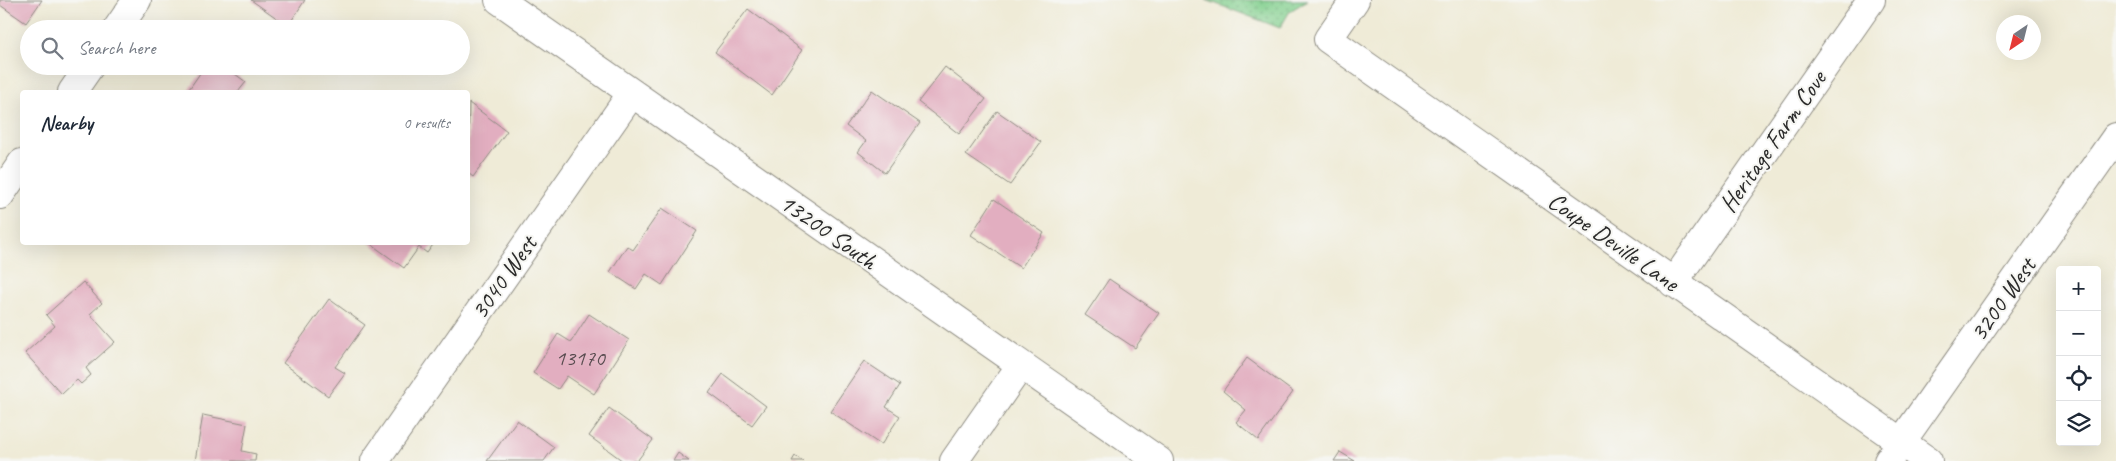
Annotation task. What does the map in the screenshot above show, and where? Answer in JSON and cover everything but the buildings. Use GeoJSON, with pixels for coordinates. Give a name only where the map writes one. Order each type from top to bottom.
{"type":"FeatureCollection","features":[{"type":"Feature","properties":{"kind":"street"},"geometry":{"type":"LineString","coordinates":[[123,20],[137,0]]}},
{"type":"Feature","properties":{"kind":"street","name":"13200 South"},"geometry":{"type":"LineString","coordinates":[[499,0],[1159,461]]}},
{"type":"Feature","properties":{"kind":"street","name":"Coupe Deville Lane"},"geometry":{"type":"LineString","coordinates":[[1355,0],[1328,39],[1673,283],[1894,452],[1928,461]]}},
{"type":"Feature","properties":{"kind":"street","name":"Heritage Farm Cove"},"geometry":{"type":"LineString","coordinates":[[1673,283],[1871,0]]}},
{"type":"Feature","properties":{"kind":"street"},"geometry":{"type":"LineString","coordinates":[[73,90],[84,75]]}},
{"type":"Feature","properties":{"kind":"street","name":"3040 West"},"geometry":{"type":"LineString","coordinates":[[375,461],[632,93]]}},
{"type":"Feature","properties":{"kind":"street","name":"3200 West"},"geometry":{"type":"LineString","coordinates":[[1894,452],[2116,137]]}},
{"type":"Feature","properties":{"kind":"street"},"geometry":{"type":"LineString","coordinates":[[0,195],[20,166]]}},
{"type":"Feature","properties":{"kind":"street"},"geometry":{"type":"LineString","coordinates":[[954,461],[1021,365]]}},
{"type":"Feature","properties":{"kind":"green space"},"geometry":{"type":"Polygon","coordinates":[[[1206,0],[1308,0],[1290,11],[1280,28],[1206,0]]]}}]}
